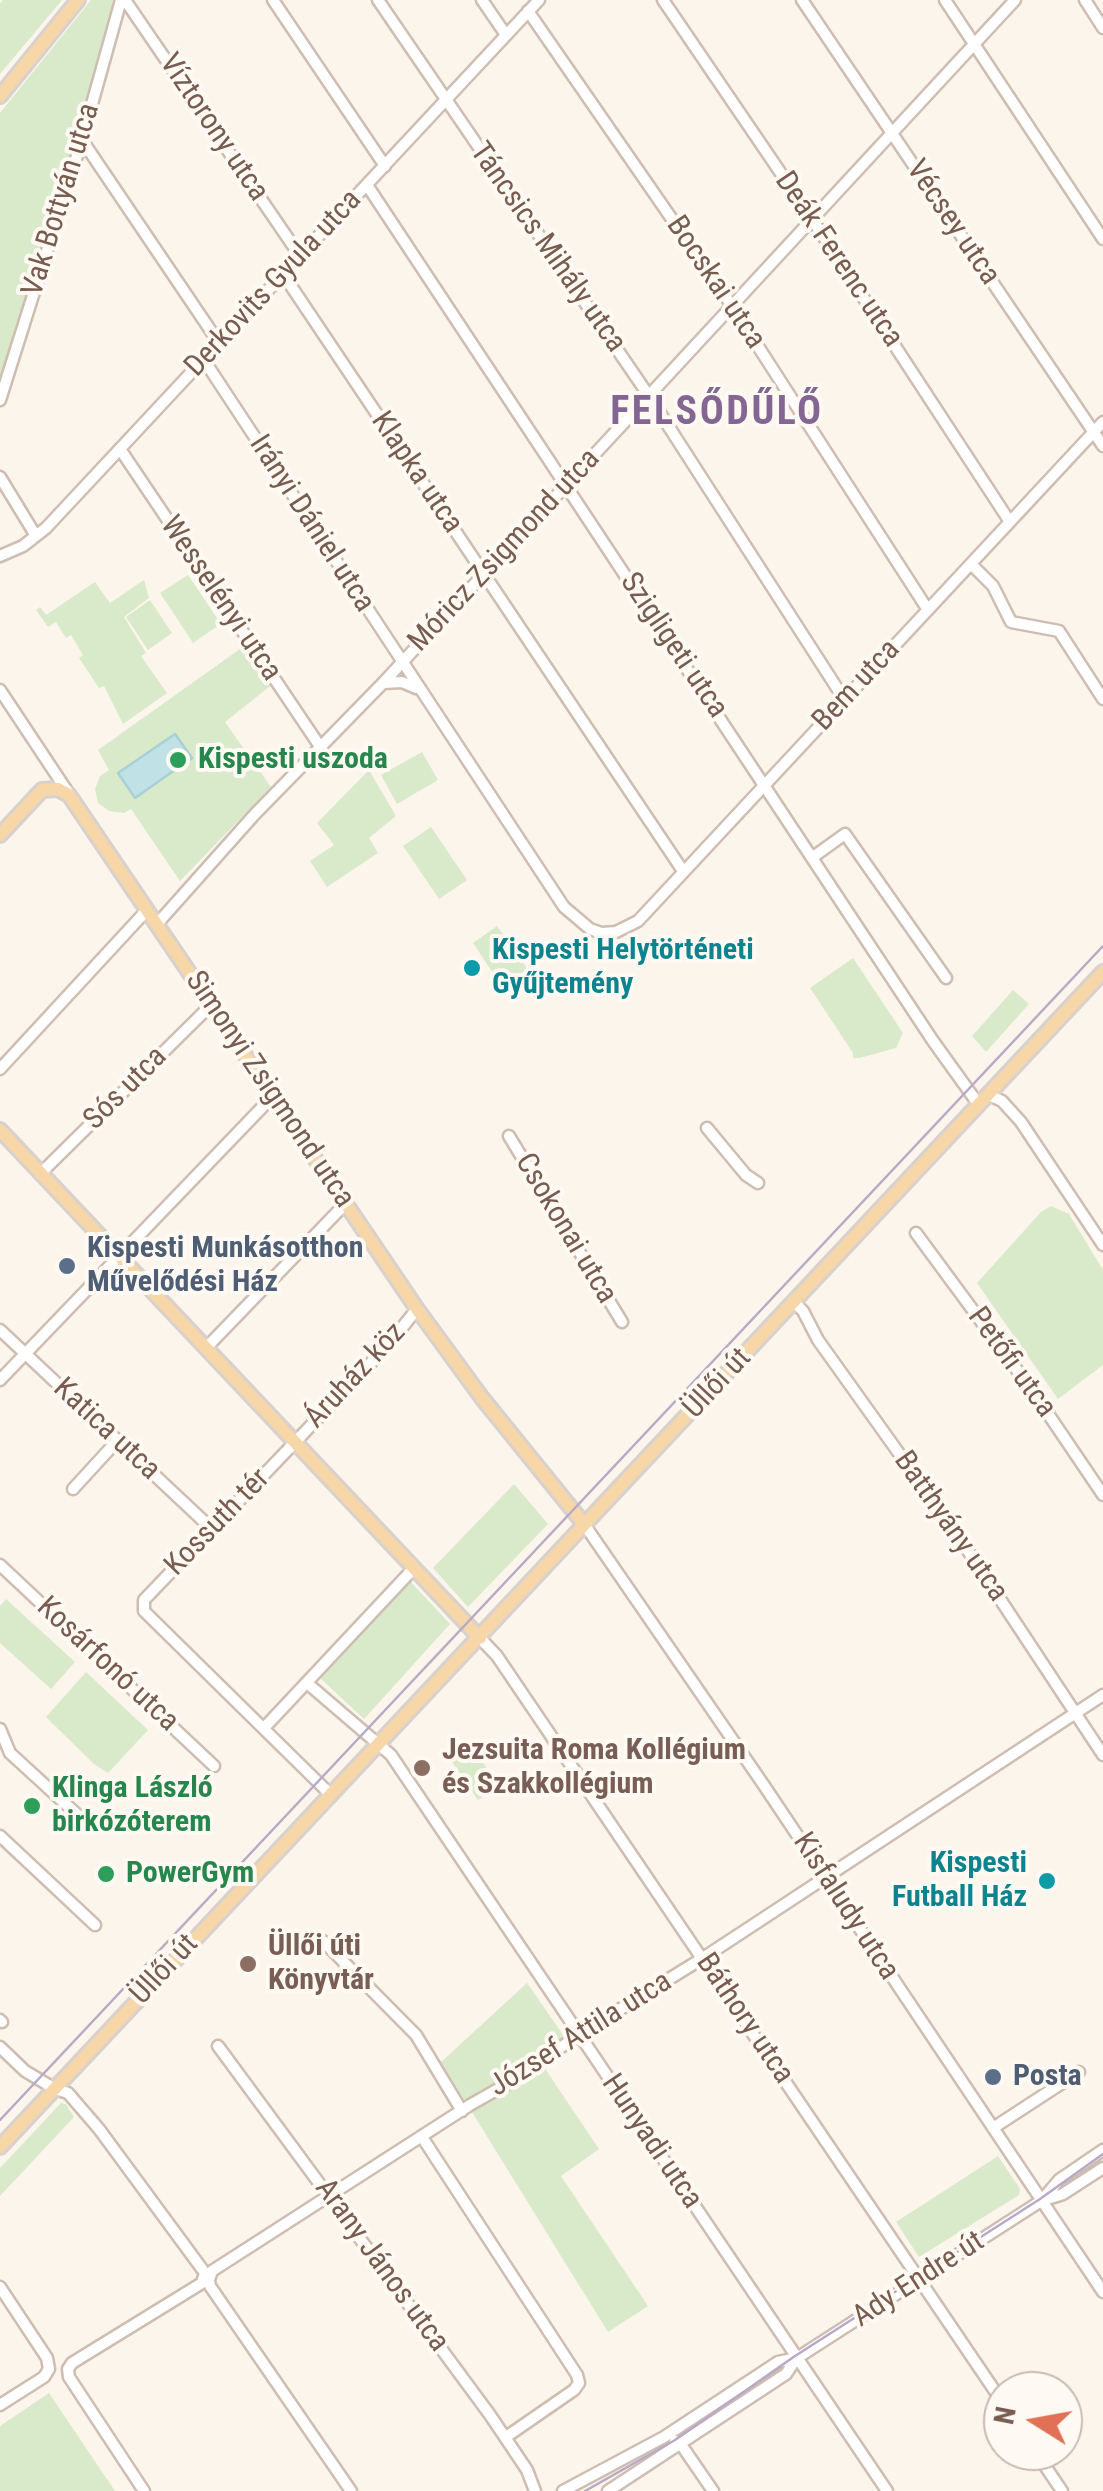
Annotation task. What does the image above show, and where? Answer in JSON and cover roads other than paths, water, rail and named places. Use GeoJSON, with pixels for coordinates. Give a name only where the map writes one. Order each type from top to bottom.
{"type":"FeatureCollection","features":[{"type":"Feature","properties":{"kind":"main road"},"geometry":{"type":"LineString","coordinates":[[0,96],[78,0]]}},
{"type":"Feature","properties":{"kind":"main road"},"geometry":{"type":"LineString","coordinates":[[0,835],[42,790],[58,789],[69,795]]}},
{"type":"Feature","properties":{"kind":"main road","name":"Simonyi Zsigmond utca"},"geometry":{"type":"LineString","coordinates":[[69,795],[417,1308],[482,1398],[584,1524]]}},
{"type":"Feature","properties":{"kind":"main road","name":"Üllői út"},"geometry":{"type":"LineString","coordinates":[[0,2147],[1103,972]]}},
{"type":"Feature","properties":{"kind":"main road"},"geometry":{"type":"LineString","coordinates":[[0,1130],[295,1442]]}},
{"type":"Feature","properties":{"kind":"main road","name":"Kossuth tér"},"geometry":{"type":"LineString","coordinates":[[295,1442],[480,1638]]}},
{"type":"Feature","properties":{"kind":"street","name":"Vak Bottyán utca"},"geometry":{"type":"LineString","coordinates":[[0,400],[123,0]]}},
{"type":"Feature","properties":{"kind":"street","name":"Víztorony utca"},"geometry":{"type":"LineString","coordinates":[[123,0],[300,256]]}},
{"type":"Feature","properties":{"kind":"street"},"geometry":{"type":"LineString","coordinates":[[274,0],[385,166]]}},
{"type":"Feature","properties":{"kind":"street","name":"Táncsics Mihály utca"},"geometry":{"type":"LineString","coordinates":[[378,0],[649,396],[844,699]]}},
{"type":"Feature","properties":{"kind":"street"},"geometry":{"type":"LineString","coordinates":[[482,0],[506,35]]}},
{"type":"Feature","properties":{"kind":"street","name":"Derkovits Gyula utca"},"geometry":{"type":"LineString","coordinates":[[0,556],[36,536],[539,0]]}},
{"type":"Feature","properties":{"kind":"street","name":"Deák Ferenc utca"},"geometry":{"type":"LineString","coordinates":[[663,0],[1010,522]]}},
{"type":"Feature","properties":{"kind":"street","name":"Vécsey utca"},"geometry":{"type":"LineString","coordinates":[[802,0],[1103,446]]}},
{"type":"Feature","properties":{"kind":"street"},"geometry":{"type":"LineString","coordinates":[[945,0],[1103,240]]}},
{"type":"Feature","properties":{"kind":"street","name":"Móricz Zsigmond utca"},"geometry":{"type":"LineString","coordinates":[[157,924],[255,814],[384,683],[1016,0]]}},
{"type":"Feature","properties":{"kind":"street"},"geometry":{"type":"LineString","coordinates":[[1085,0],[1103,28]]}},
{"type":"Feature","properties":{"kind":"street","name":"Bocskai utca"},"geometry":{"type":"LineString","coordinates":[[528,11],[732,306],[928,610]]}},
{"type":"Feature","properties":{"kind":"street"},"geometry":{"type":"LineString","coordinates":[[82,140],[219,344]]}},
{"type":"Feature","properties":{"kind":"street","name":"Szigligeti utca"},"geometry":{"type":"LineString","coordinates":[[367,186],[958,1079],[984,1100],[1002,1101],[1021,1122],[1103,1244]]}},
{"type":"Feature","properties":{"kind":"street","name":"Klapka utca"},"geometry":{"type":"LineString","coordinates":[[283,274],[683,871]]}},
{"type":"Feature","properties":{"kind":"street","name":"Irányi Dániel utca"},"geometry":{"type":"LineString","coordinates":[[204,360],[564,907],[590,929],[601,933]]}},
{"type":"Feature","properties":{"kind":"street","name":"Bem utca"},"geometry":{"type":"LineString","coordinates":[[601,933],[616,932],[638,921],[1103,422]]}},
{"type":"Feature","properties":{"kind":"street","name":"Wesselényi utca"},"geometry":{"type":"LineString","coordinates":[[120,449],[321,748]]}},
{"type":"Feature","properties":{"kind":"street"},"geometry":{"type":"LineString","coordinates":[[0,478],[36,536]]}},
{"type":"Feature","properties":{"kind":"street"},"geometry":{"type":"LineString","coordinates":[[971,564],[993,586],[1011,622],[1059,631],[1103,699]]}},
{"type":"Feature","properties":{"kind":"street"},"geometry":{"type":"LineString","coordinates":[[384,683],[402,682],[418,690]]}},
{"type":"Feature","properties":{"kind":"street","name":"Simonyi Zsigmond utca"},"geometry":{"type":"LineString","coordinates":[[0,690],[69,795]]}},
{"type":"Feature","properties":{"kind":"street"},"geometry":{"type":"LineString","coordinates":[[813,858],[845,834],[946,978]]}},
{"type":"Feature","properties":{"kind":"street"},"geometry":{"type":"LineString","coordinates":[[0,1069],[148,910]]}},
{"type":"Feature","properties":{"kind":"street","name":"Sós utca"},"geometry":{"type":"LineString","coordinates":[[41,1173],[211,1005]]}},
{"type":"Feature","properties":{"kind":"street"},"geometry":{"type":"LineString","coordinates":[[0,1380],[274,1096]]}},
{"type":"Feature","properties":{"kind":"street"},"geometry":{"type":"LineString","coordinates":[[708,1128],[746,1175],[758,1182]]}},
{"type":"Feature","properties":{"kind":"street","name":"Csokonai utca"},"geometry":{"type":"LineString","coordinates":[[509,1136],[622,1322]]}},
{"type":"Feature","properties":{"kind":"street"},"geometry":{"type":"LineString","coordinates":[[206,1348],[346,1203]]}},
{"type":"Feature","properties":{"kind":"street","name":"Petőfi utca"},"geometry":{"type":"LineString","coordinates":[[916,1234],[1034,1393],[1103,1495]]}},
{"type":"Feature","properties":{"kind":"street","name":"Batthyány utca"},"geometry":{"type":"LineString","coordinates":[[793,1301],[804,1311],[818,1340],[963,1543],[1103,1755]]}},
{"type":"Feature","properties":{"kind":"street","name":"Áruház köz"},"geometry":{"type":"LineString","coordinates":[[295,1442],[417,1308]]}},
{"type":"Feature","properties":{"kind":"street","name":"Katica utca"},"geometry":{"type":"LineString","coordinates":[[0,1330],[212,1530]]}},
{"type":"Feature","properties":{"kind":"street"},"geometry":{"type":"LineString","coordinates":[[73,1488],[117,1441]]}},
{"type":"Feature","properties":{"kind":"street","name":"Kossuth tér"},"geometry":{"type":"LineString","coordinates":[[295,1442],[144,1600],[144,1611],[330,1794]]}},
{"type":"Feature","properties":{"kind":"street","name":"Kisfaludy utca"},"geometry":{"type":"LineString","coordinates":[[584,1524],[1103,2292]]}},
{"type":"Feature","properties":{"kind":"street","name":"Kosárfonó utca"},"geometry":{"type":"LineString","coordinates":[[0,1565],[214,1766]]}},
{"type":"Feature","properties":{"kind":"street"},"geometry":{"type":"LineString","coordinates":[[264,1728],[414,1568]]}},
{"type":"Feature","properties":{"kind":"street","name":"Báthory utca"},"geometry":{"type":"LineString","coordinates":[[480,1638],[497,1656],[983,2372]]}},
{"type":"Feature","properties":{"kind":"street"},"geometry":{"type":"LineString","coordinates":[[307,1682],[357,1729],[380,1744]]}},
{"type":"Feature","properties":{"kind":"street","name":"József Attila utca"},"geometry":{"type":"LineString","coordinates":[[144,2491],[70,2376],[72,2363],[202,2283],[221,2265],[514,2080],[1103,1696]]}},
{"type":"Feature","properties":{"kind":"street"},"geometry":{"type":"LineString","coordinates":[[0,1729],[10,1753],[82,1819]]}},
{"type":"Feature","properties":{"kind":"street","name":"Hunyadi utca"},"geometry":{"type":"LineString","coordinates":[[380,1744],[887,2491]]}},
{"type":"Feature","properties":{"kind":"street"},"geometry":{"type":"LineString","coordinates":[[0,1836],[95,1925]]}},
{"type":"Feature","properties":{"kind":"street"},"geometry":{"type":"LineString","coordinates":[[323,1940],[416,2035],[462,2110]]}},
{"type":"Feature","properties":{"kind":"street","name":"Arany János utca"},"geometry":{"type":"LineString","coordinates":[[218,2046],[506,2437],[536,2491]]}},
{"type":"Feature","properties":{"kind":"street"},"geometry":{"type":"LineString","coordinates":[[0,2047],[24,2070],[68,2093],[99,2129],[208,2274],[210,2286],[350,2491]]}},
{"type":"Feature","properties":{"kind":"street"},"geometry":{"type":"LineString","coordinates":[[993,2128],[1079,2072]]}},
{"type":"Feature","properties":{"kind":"street"},"geometry":{"type":"LineString","coordinates":[[422,2137],[577,2375],[574,2390],[506,2437]]}},
{"type":"Feature","properties":{"kind":"street","name":"Ady Endre út"},"geometry":{"type":"LineString","coordinates":[[1041,2201],[1058,2180],[1103,2150]]}},
{"type":"Feature","properties":{"kind":"street","name":"Ady Endre út"},"geometry":{"type":"LineString","coordinates":[[562,2491],[664,2437],[778,2362],[797,2358],[1041,2201],[1063,2194],[1103,2168]]}},
{"type":"Feature","properties":{"kind":"street"},"geometry":{"type":"LineString","coordinates":[[0,2287],[48,2358],[50,2369],[0,2405]]}},
{"type":"Feature","properties":{"kind":"street","name":"Ady Endre út"},"geometry":{"type":"LineString","coordinates":[[608,2491],[786,2374],[797,2358]]}},
{"type":"Feature","properties":{"kind":"street"},"geometry":{"type":"LineString","coordinates":[[664,2437],[680,2444],[713,2491]]}},
{"type":"Feature","properties":{"kind":"water"},"geometry":{"type":"Polygon","coordinates":[[[175,734],[192,758],[135,798],[118,773],[175,734]]]}},
{"type":"Feature","properties":{"kind":"tram line"},"geometry":{"type":"LineString","coordinates":[[0,2120],[1103,946]]}},
{"type":"Feature","properties":{"kind":"tram line"},"geometry":{"type":"LineString","coordinates":[[585,2491],[675,2440],[795,2356],[1040,2199],[1103,2154]]}},
{"type":"Feature","properties":{"kind":"place","name":"Kispesti uszoda"},"geometry":{"type":"Point","coordinates":[178,760]}},
{"type":"Feature","properties":{"kind":"place","name":"Kispesti Helytörténeti Gyűjtemény"},"geometry":{"type":"Point","coordinates":[472,968]}},
{"type":"Feature","properties":{"kind":"place","name":"Kispesti Munkásotthon Művelődési Ház"},"geometry":{"type":"Point","coordinates":[67,1266]}},
{"type":"Feature","properties":{"kind":"place","name":"Jezsuita Roma Kollégium és Szakkollégium"},"geometry":{"type":"Point","coordinates":[422,1768]}},
{"type":"Feature","properties":{"kind":"place","name":"Klinga László birkózóterem"},"geometry":{"type":"Point","coordinates":[32,1806]}},
{"type":"Feature","properties":{"kind":"place","name":"PowerGym"},"geometry":{"type":"Point","coordinates":[106,1874]}},
{"type":"Feature","properties":{"kind":"place","name":"Kispesti Futball Ház"},"geometry":{"type":"Point","coordinates":[1047,1881]}},
{"type":"Feature","properties":{"kind":"place","name":"Üllői úti Könyvtár"},"geometry":{"type":"Point","coordinates":[248,1964]}},
{"type":"Feature","properties":{"kind":"place","name":"Posta"},"geometry":{"type":"Point","coordinates":[993,2077]}},
{"type":"Feature","properties":{"kind":"district","name":"FELSŐDŰLŐ"},"geometry":{"type":"Point","coordinates":[717,414]}}]}
